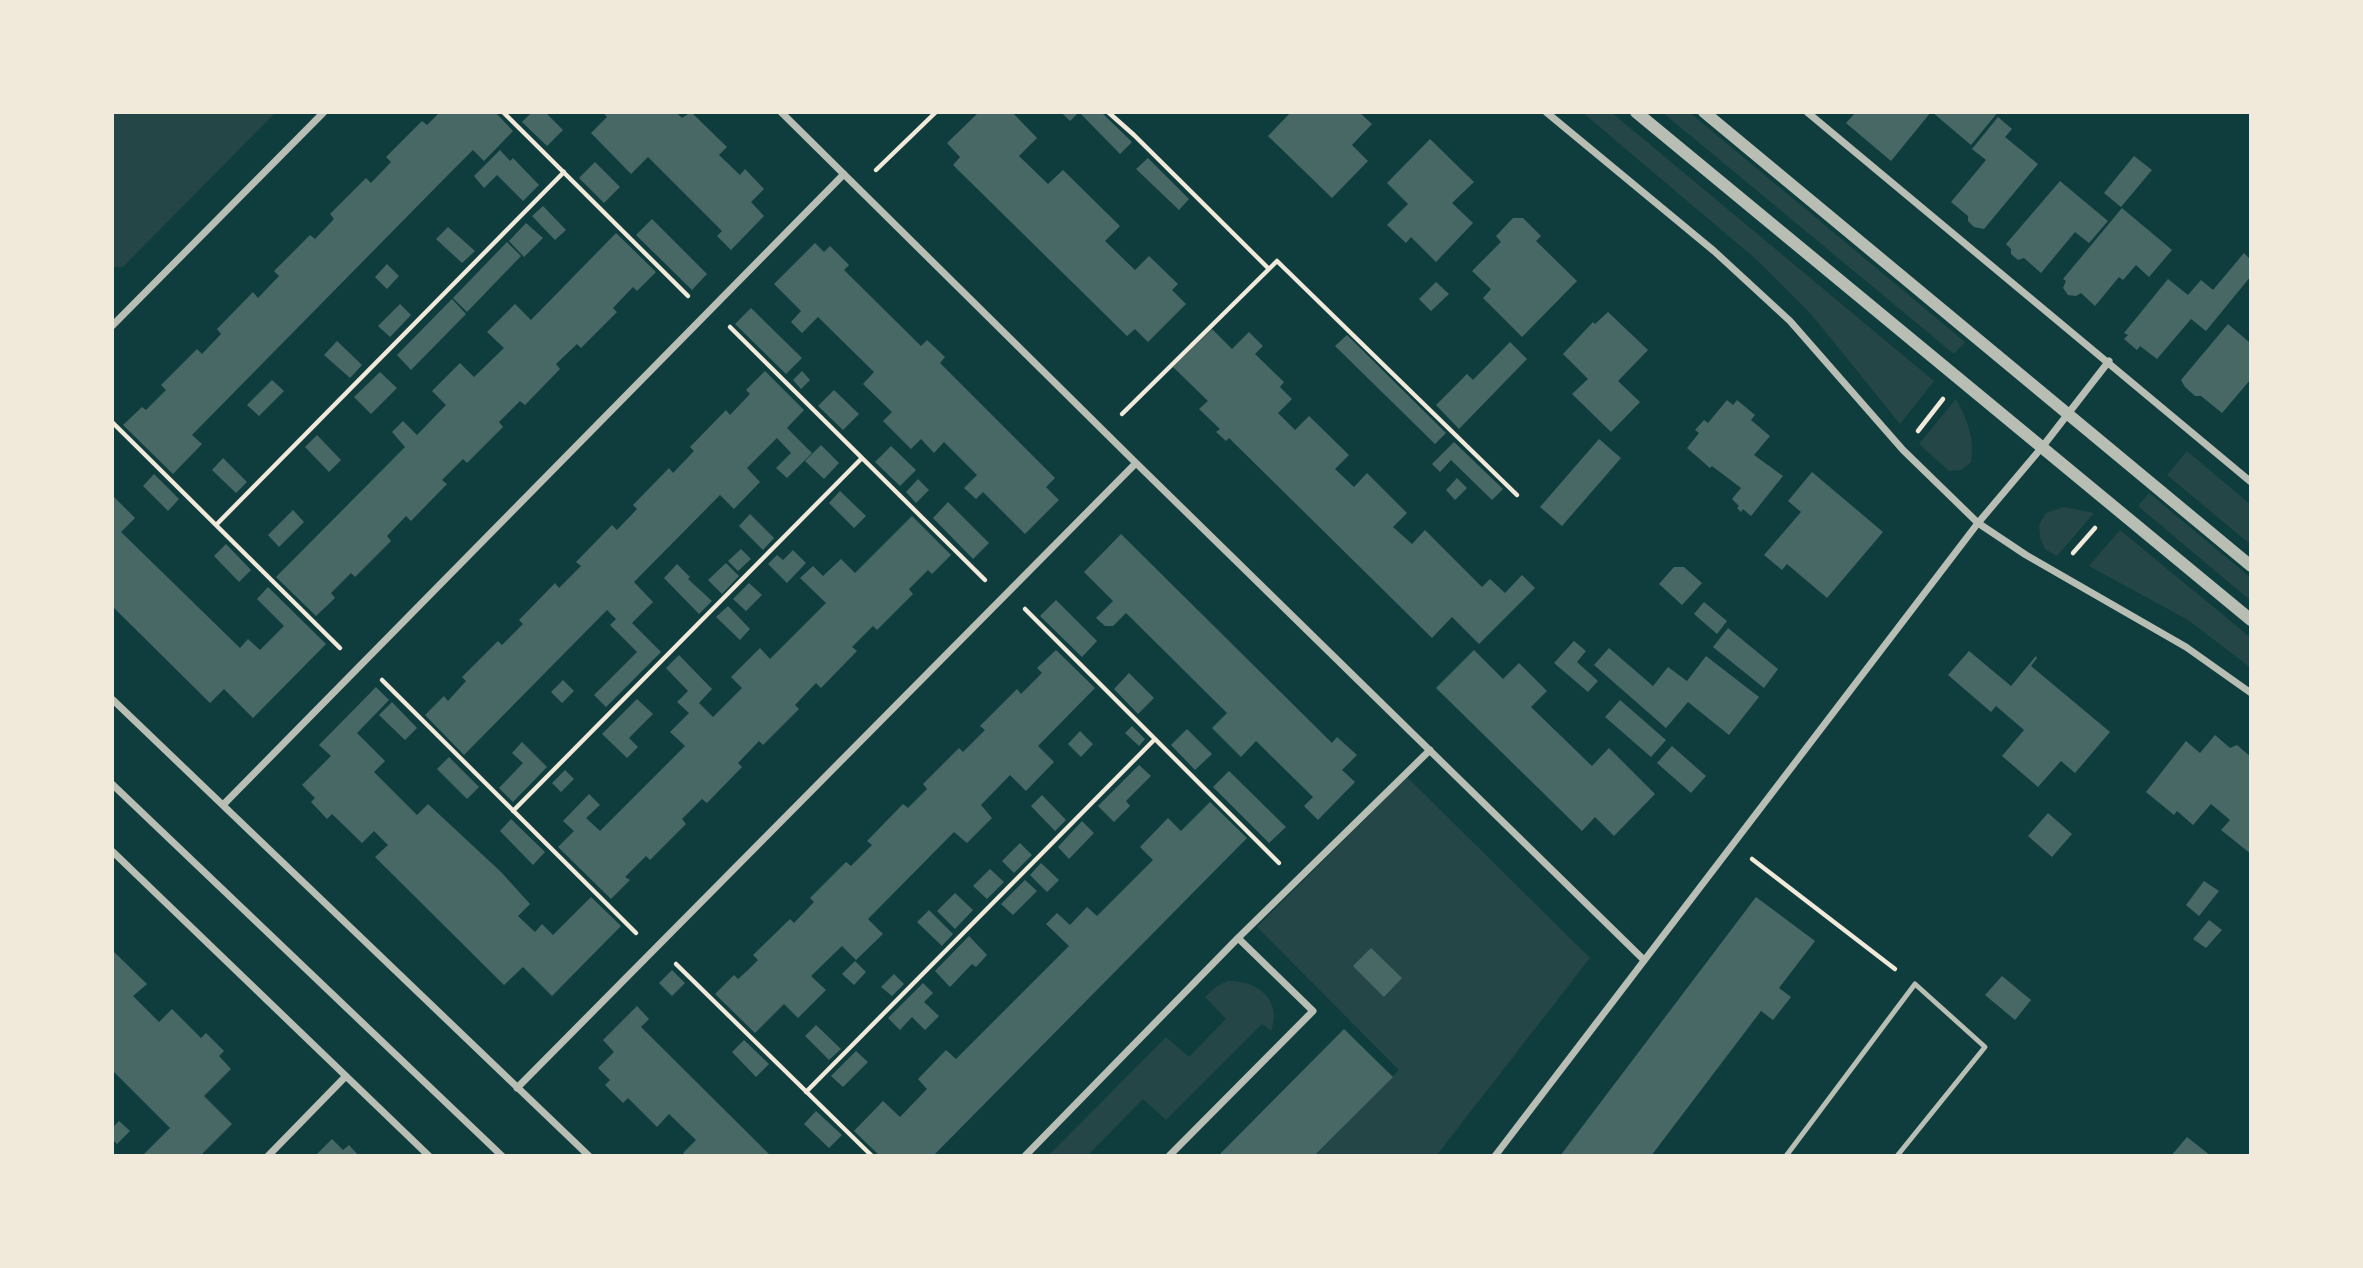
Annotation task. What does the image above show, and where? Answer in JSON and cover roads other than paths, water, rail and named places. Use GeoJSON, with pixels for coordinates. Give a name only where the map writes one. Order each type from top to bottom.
{"type":"FeatureCollection","features":[{"type":"Feature","properties":{"kind":"street"},"geometry":{"type":"LineString","coordinates":[[112,326],[324,112]]}},
{"type":"Feature","properties":{"kind":"street"},"geometry":{"type":"LineString","coordinates":[[781,112],[1136,464],[1644,960]]}},
{"type":"Feature","properties":{"kind":"street"},"geometry":{"type":"LineString","coordinates":[[1546,112],[1714,251],[1790,321],[1903,450],[1978,523],[2026,555],[2186,646],[2251,693]]}},
{"type":"Feature","properties":{"kind":"street"},"geometry":{"type":"LineString","coordinates":[[1636,112],[2251,620]]}},
{"type":"Feature","properties":{"kind":"street"},"geometry":{"type":"LineString","coordinates":[[1704,112],[2251,566]]}},
{"type":"Feature","properties":{"kind":"street"},"geometry":{"type":"LineString","coordinates":[[1807,112],[2251,482]]}},
{"type":"Feature","properties":{"kind":"street"},"geometry":{"type":"LineString","coordinates":[[223,805],[844,174]]}},
{"type":"Feature","properties":{"kind":"street"},"geometry":{"type":"LineString","coordinates":[[1495,1156],[1978,523],[2043,446],[2109,361]]}},
{"type":"Feature","properties":{"kind":"street"},"geometry":{"type":"LineString","coordinates":[[517,1088],[1136,464]]}},
{"type":"Feature","properties":{"kind":"street"},"geometry":{"type":"LineString","coordinates":[[112,699],[589,1156]]}},
{"type":"Feature","properties":{"kind":"street"},"geometry":{"type":"LineString","coordinates":[[1025,1156],[1238,937],[1430,750]]}},
{"type":"Feature","properties":{"kind":"street"},"geometry":{"type":"LineString","coordinates":[[112,784],[502,1156]]}},
{"type":"Feature","properties":{"kind":"street"},"geometry":{"type":"LineString","coordinates":[[112,851],[429,1156]]}},
{"type":"Feature","properties":{"kind":"street"},"geometry":{"type":"LineString","coordinates":[[1168,1156],[1313,1011],[1238,937]]}},
{"type":"Feature","properties":{"kind":"street"},"geometry":{"type":"LineString","coordinates":[[268,1156],[346,1076]]}},
{"type":"Feature","properties":{"kind":"lane"},"geometry":{"type":"LineString","coordinates":[[1786,1156],[1915,984],[1985,1047],[1897,1156]]}}]}
